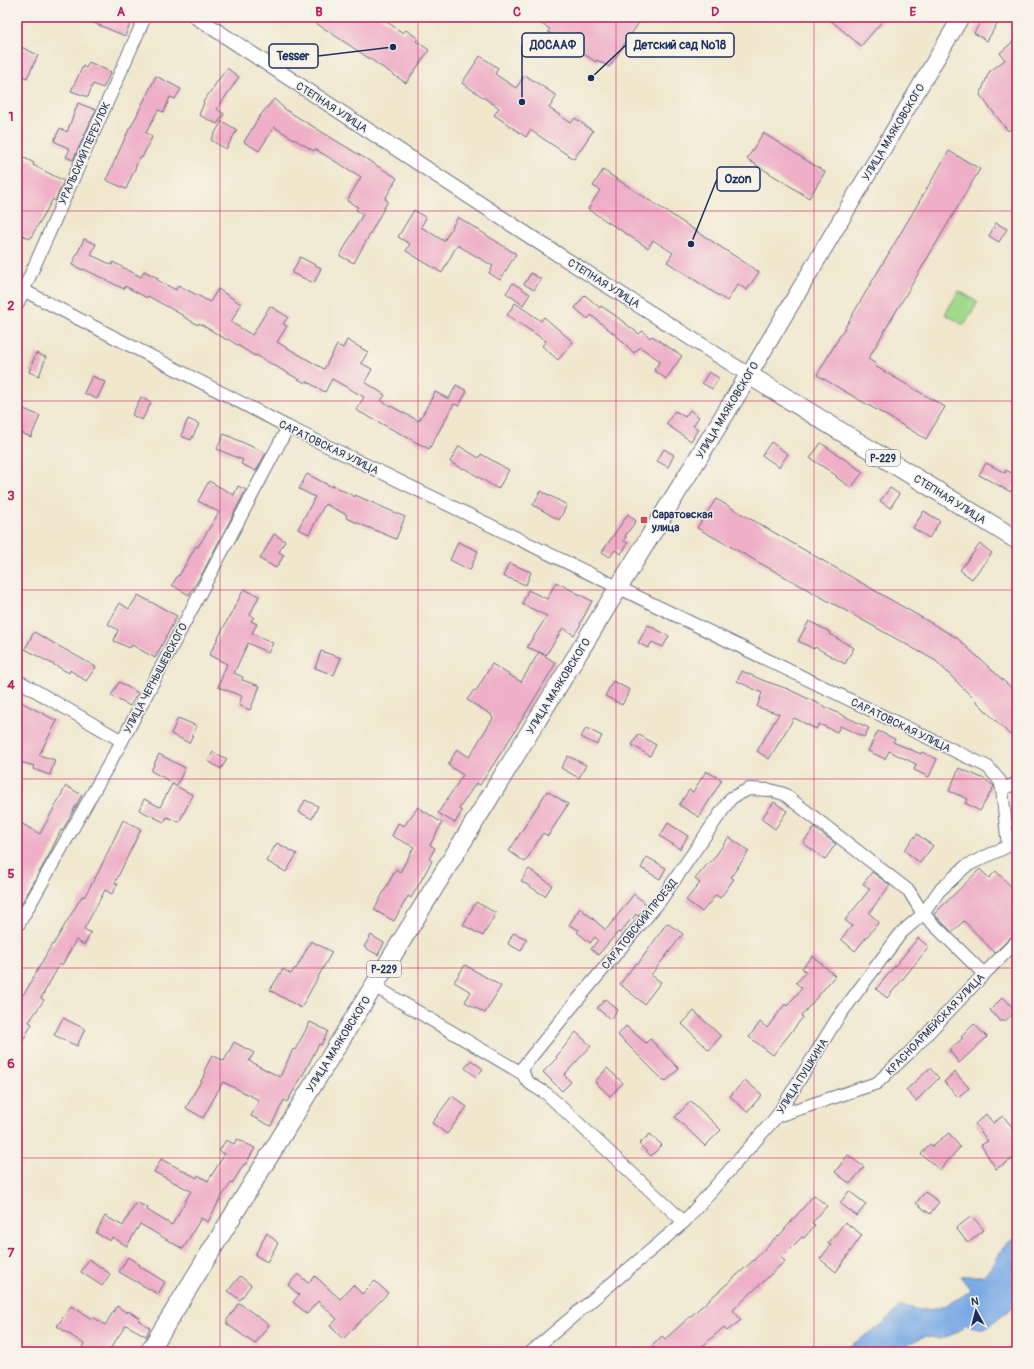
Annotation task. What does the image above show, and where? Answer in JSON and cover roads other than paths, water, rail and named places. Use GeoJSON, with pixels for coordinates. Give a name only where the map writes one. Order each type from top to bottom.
{"type":"FeatureCollection","features":[{"type":"Feature","properties":{"kind":"main road","name":"УЛИЦА МАЯКОВСКОГО"},"geometry":{"type":"LineString","coordinates":[[149,1352],[749,375],[961,17]]}},
{"type":"Feature","properties":{"kind":"main road","name":"СТЕПНАЯ УЛИЦА"},"geometry":{"type":"LineString","coordinates":[[749,375],[1017,540]]}},
{"type":"Feature","properties":{"kind":"street","name":"УРАЛЬСКИЙ ПЕРЕУЛОК"},"geometry":{"type":"LineString","coordinates":[[17,305],[20,289],[145,17]]}},
{"type":"Feature","properties":{"kind":"street","name":"СТЕПНАЯ УЛИЦА"},"geometry":{"type":"LineString","coordinates":[[196,17],[540,243],[749,375]]}},
{"type":"Feature","properties":{"kind":"street","name":"САРАТОВСКАЯ УЛИЦА"},"geometry":{"type":"LineString","coordinates":[[20,289],[288,427],[988,768],[1000,781],[1012,786]]}},
{"type":"Feature","properties":{"kind":"street","name":"УЛИЦА ЧЕРНЫШЕВСКОГО"},"geometry":{"type":"LineString","coordinates":[[17,927],[122,741],[288,427]]}},
{"type":"Feature","properties":{"kind":"street"},"geometry":{"type":"LineString","coordinates":[[17,680],[122,741]]}},
{"type":"Feature","properties":{"kind":"street","name":"УЛИЦА ПУШКИНА"},"geometry":{"type":"LineString","coordinates":[[531,1352],[684,1222],[777,1116],[837,1019],[901,933],[923,914],[939,891],[966,866],[1012,847],[1012,786]]}},
{"type":"Feature","properties":{"kind":"street","name":"САРАТОВСКИЙ ПРОЕЗД"},"geometry":{"type":"LineString","coordinates":[[522,1074],[523,1067],[528,1060],[660,901],[731,798],[749,789],[770,790],[784,794],[909,891],[923,914],[984,974]]}},
{"type":"Feature","properties":{"kind":"street","name":"КРАСНОАРМЕЙСКАЯ УЛИЦА"},"geometry":{"type":"LineString","coordinates":[[777,1116],[877,1083],[912,1050],[1017,940]]}},
{"type":"Feature","properties":{"kind":"street"},"geometry":{"type":"LineString","coordinates":[[374,986],[522,1074],[526,1081],[547,1094],[684,1222]]}},
{"type":"Feature","properties":{"kind":"water"},"geometry":{"type":"Polygon","coordinates":[[[1017,1237],[1017,1300],[1009,1311],[985,1329],[979,1329],[965,1324],[958,1332],[940,1339],[925,1336],[908,1344],[899,1352],[841,1352],[883,1324],[900,1306],[931,1310],[944,1306],[961,1297],[971,1290],[960,1276],[983,1276],[994,1264],[1005,1244],[1017,1237]]]}},
{"type":"Feature","properties":{"kind":"place","name":"Tesser"},"geometry":{"type":"Point","coordinates":[393,47]}},
{"type":"Feature","properties":{"kind":"place","name":"Детский сад №18"},"geometry":{"type":"Point","coordinates":[591,78]}},
{"type":"Feature","properties":{"kind":"place","name":"ДОСААФ"},"geometry":{"type":"Point","coordinates":[522,102]}},
{"type":"Feature","properties":{"kind":"place","name":"Ozon"},"geometry":{"type":"Point","coordinates":[691,244]}},
{"type":"Feature","properties":{"kind":"place","name":"Саратовская улица"},"geometry":{"type":"Point","coordinates":[644,520]}}]}
